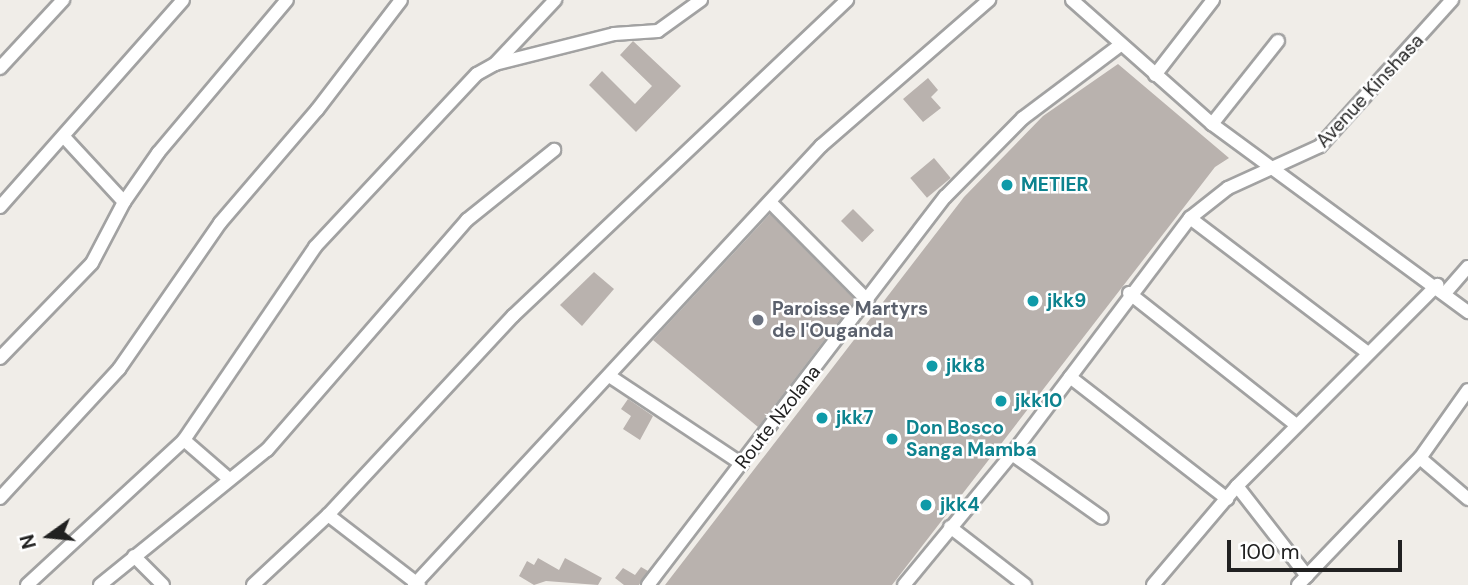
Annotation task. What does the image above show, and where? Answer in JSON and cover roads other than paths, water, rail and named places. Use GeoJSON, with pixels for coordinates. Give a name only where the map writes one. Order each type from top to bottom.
{"type":"FeatureCollection","features":[{"type":"Feature","properties":{"kind":"street"},"geometry":{"type":"LineString","coordinates":[[0,68],[63,0]]}},
{"type":"Feature","properties":{"kind":"street"},"geometry":{"type":"LineString","coordinates":[[0,207],[65,138],[183,0]]}},
{"type":"Feature","properties":{"kind":"street"},"geometry":{"type":"LineString","coordinates":[[0,358],[92,263],[124,202],[190,111],[235,68],[287,0]]}},
{"type":"Feature","properties":{"kind":"street"},"geometry":{"type":"LineString","coordinates":[[0,498],[120,369],[220,223],[317,110],[401,0]]}},
{"type":"Feature","properties":{"kind":"street"},"geometry":{"type":"LineString","coordinates":[[27,585],[184,440],[315,247],[463,88],[495,64],[555,0]]}},
{"type":"Feature","properties":{"kind":"street"},"geometry":{"type":"LineString","coordinates":[[495,64],[614,34],[658,31],[701,0]]}},
{"type":"Feature","properties":{"kind":"street"},"geometry":{"type":"LineString","coordinates":[[253,585],[328,514],[513,316],[847,0]]}},
{"type":"Feature","properties":{"kind":"street"},"geometry":{"type":"LineString","coordinates":[[328,514],[416,584],[611,377],[821,146],[989,0]]}},
{"type":"Feature","properties":{"kind":"street"},"geometry":{"type":"LineString","coordinates":[[1072,0],[1119,46],[1212,124],[1442,289],[1468,312]]}},
{"type":"Feature","properties":{"kind":"street"},"geometry":{"type":"LineString","coordinates":[[1155,75],[1213,0]]}},
{"type":"Feature","properties":{"kind":"street"},"geometry":{"type":"LineString","coordinates":[[1433,0],[1448,4]]}},
{"type":"Feature","properties":{"kind":"street","name":"Avenue Kinshasa"},"geometry":{"type":"LineString","coordinates":[[904,585],[1012,454],[1129,293],[1190,218],[1228,188],[1278,169],[1320,146],[1448,4]]}},
{"type":"Feature","properties":{"kind":"street"},"geometry":{"type":"LineString","coordinates":[[1212,124],[1278,41]]}},
{"type":"Feature","properties":{"kind":"street","name":"Route Nzolana"},"geometry":{"type":"LineString","coordinates":[[648,585],[945,197],[1023,118],[1119,46]]}},
{"type":"Feature","properties":{"kind":"street"},"geometry":{"type":"LineString","coordinates":[[65,138],[124,202]]}},
{"type":"Feature","properties":{"kind":"street"},"geometry":{"type":"LineString","coordinates":[[100,585],[298,420],[467,220],[554,149]]}},
{"type":"Feature","properties":{"kind":"street"},"geometry":{"type":"LineString","coordinates":[[770,202],[868,301]]}},
{"type":"Feature","properties":{"kind":"street"},"geometry":{"type":"LineString","coordinates":[[1190,218],[1368,353]]}},
{"type":"Feature","properties":{"kind":"street"},"geometry":{"type":"LineString","coordinates":[[1153,585],[1237,486],[1368,353],[1468,267]]}},
{"type":"Feature","properties":{"kind":"street"},"geometry":{"type":"LineString","coordinates":[[1129,293],[1297,425]]}},
{"type":"Feature","properties":{"kind":"street"},"geometry":{"type":"LineString","coordinates":[[611,377],[742,464]]}},
{"type":"Feature","properties":{"kind":"street"},"geometry":{"type":"LineString","coordinates":[[1070,377],[1227,499]]}},
{"type":"Feature","properties":{"kind":"street"},"geometry":{"type":"LineString","coordinates":[[1237,486],[1303,580],[1420,457],[1468,390]]}},
{"type":"Feature","properties":{"kind":"street"},"geometry":{"type":"LineString","coordinates":[[184,440],[229,479]]}},
{"type":"Feature","properties":{"kind":"street"},"geometry":{"type":"LineString","coordinates":[[1012,454],[1101,518]]}},
{"type":"Feature","properties":{"kind":"street"},"geometry":{"type":"LineString","coordinates":[[1420,457],[1468,499]]}},
{"type":"Feature","properties":{"kind":"street"},"geometry":{"type":"LineString","coordinates":[[950,527],[1026,585]]}},
{"type":"Feature","properties":{"kind":"street"},"geometry":{"type":"LineString","coordinates":[[134,556],[163,585]]}},
{"type":"Feature","properties":{"kind":"place","name":"METIER"},"geometry":{"type":"Point","coordinates":[1007,185]}},
{"type":"Feature","properties":{"kind":"place","name":"jkk9"},"geometry":{"type":"Point","coordinates":[1033,301]}},
{"type":"Feature","properties":{"kind":"place","name":"Paroisse Martyrs de l'Ouganda"},"geometry":{"type":"Point","coordinates":[758,320]}},
{"type":"Feature","properties":{"kind":"place","name":"jkk8"},"geometry":{"type":"Point","coordinates":[932,366]}},
{"type":"Feature","properties":{"kind":"place","name":"jkk10"},"geometry":{"type":"Point","coordinates":[1001,401]}},
{"type":"Feature","properties":{"kind":"place","name":"jkk7"},"geometry":{"type":"Point","coordinates":[822,418]}},
{"type":"Feature","properties":{"kind":"place","name":"Don Bosco Sanga Mamba"},"geometry":{"type":"Point","coordinates":[892,439]}},
{"type":"Feature","properties":{"kind":"place","name":"jkk4"},"geometry":{"type":"Point","coordinates":[926,505]}}]}
